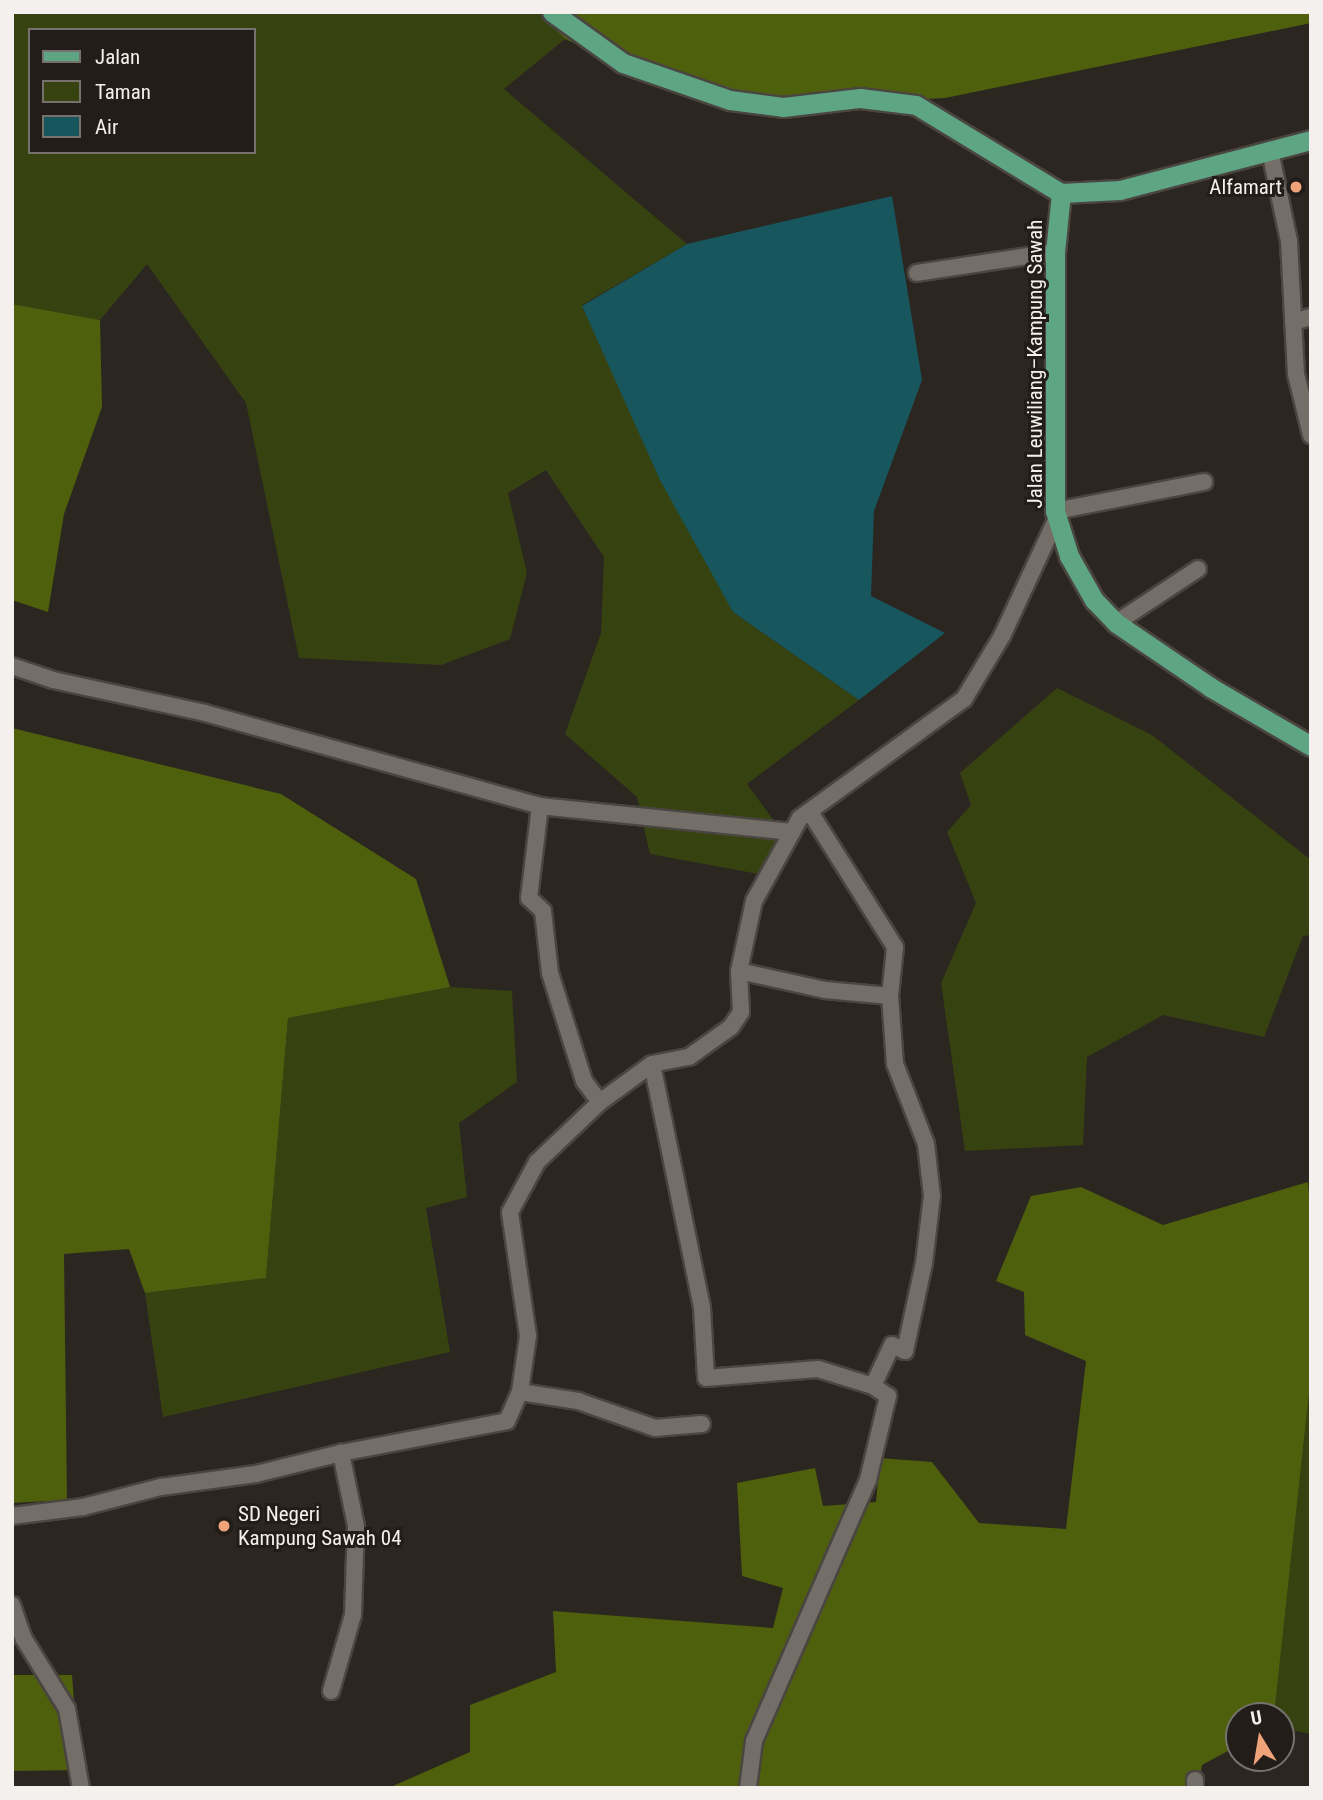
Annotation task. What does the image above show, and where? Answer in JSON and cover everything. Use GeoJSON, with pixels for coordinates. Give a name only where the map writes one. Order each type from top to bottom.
{"type":"FeatureCollection","features":[{"type":"Feature","properties":{"kind":"main road"},"geometry":{"type":"LineString","coordinates":[[552,12],[623,64],[730,100],[783,107],[860,98],[916,105],[1061,193],[1120,190],[1311,139]]}},
{"type":"Feature","properties":{"kind":"main road","name":"Jalan Leuwiliang–Kampung Sawah"},"geometry":{"type":"LineString","coordinates":[[1061,193],[1055,252],[1056,516],[1069,556],[1094,600],[1116,622],[1210,687],[1311,746]]}},
{"type":"Feature","properties":{"kind":"street"},"geometry":{"type":"LineString","coordinates":[[1270,151],[1289,241],[1296,374],[1311,435]]}},
{"type":"Feature","properties":{"kind":"street"},"geometry":{"type":"LineString","coordinates":[[917,273],[1055,252]]}},
{"type":"Feature","properties":{"kind":"street"},"geometry":{"type":"LineString","coordinates":[[1293,322],[1311,317]]}},
{"type":"Feature","properties":{"kind":"street"},"geometry":{"type":"LineString","coordinates":[[12,1516],[83,1507],[161,1487],[256,1474],[341,1452],[507,1421],[520,1392],[528,1336],[510,1212],[537,1162],[600,1102],[652,1064],[690,1057],[731,1027],[741,1012],[739,971],[754,901],[800,818],[964,699],[1002,636],[1056,516],[1204,482]]}},
{"type":"Feature","properties":{"kind":"street"},"geometry":{"type":"LineString","coordinates":[[1116,622],[1198,569]]}},
{"type":"Feature","properties":{"kind":"street"},"geometry":{"type":"LineString","coordinates":[[12,666],[53,680],[205,713],[540,806],[792,832]]}},
{"type":"Feature","properties":{"kind":"street"},"geometry":{"type":"LineString","coordinates":[[540,806],[529,898],[542,911],[550,972],[584,1082],[600,1102]]}},
{"type":"Feature","properties":{"kind":"street"},"geometry":{"type":"LineString","coordinates":[[810,813],[895,947],[890,996],[895,1064],[926,1144],[932,1196],[924,1263],[905,1351],[891,1345],[873,1386]]}},
{"type":"Feature","properties":{"kind":"street"},"geometry":{"type":"LineString","coordinates":[[739,971],[825,990],[890,996]]}},
{"type":"Feature","properties":{"kind":"street"},"geometry":{"type":"LineString","coordinates":[[652,1064],[702,1308],[706,1378],[818,1369],[873,1386],[888,1396],[867,1480],[754,1741],[748,1788]]}},
{"type":"Feature","properties":{"kind":"street"},"geometry":{"type":"LineString","coordinates":[[520,1392],[578,1401],[655,1428],[702,1424]]}},
{"type":"Feature","properties":{"kind":"street"},"geometry":{"type":"LineString","coordinates":[[331,1691],[353,1615],[354,1602],[356,1526],[341,1452]]}},
{"type":"Feature","properties":{"kind":"street"},"geometry":{"type":"LineString","coordinates":[[12,1605],[24,1639],[67,1709],[81,1788]]}},
{"type":"Feature","properties":{"kind":"green space"},"geometry":{"type":"Polygon","coordinates":[[[12,12],[538,12],[565,39],[504,89],[687,244],[582,305],[733,612],[859,700],[747,784],[785,836],[764,875],[650,854],[637,797],[565,734],[601,633],[604,557],[546,470],[508,493],[527,573],[510,639],[441,665],[299,658],[246,403],[147,264],[100,320],[12,304],[12,12]]]}},
{"type":"Feature","properties":{"kind":"green space"},"geometry":{"type":"Polygon","coordinates":[[[538,12],[1311,12],[1311,23],[945,98],[804,105],[692,95],[565,39],[538,12]]]}},
{"type":"Feature","properties":{"kind":"green space"},"geometry":{"type":"Polygon","coordinates":[[[12,304],[100,320],[102,407],[64,514],[48,612],[12,600],[12,304]]]}},
{"type":"Feature","properties":{"kind":"green space"},"geometry":{"type":"Polygon","coordinates":[[[1057,688],[1152,735],[1311,860],[1311,935],[1303,936],[1264,1037],[1163,1015],[1087,1057],[1083,1145],[965,1151],[941,983],[976,903],[947,832],[971,805],[960,773],[1057,688]]]}},
{"type":"Feature","properties":{"kind":"green space"},"geometry":{"type":"Polygon","coordinates":[[[12,728],[281,794],[416,879],[450,987],[288,1018],[266,1278],[145,1293],[129,1249],[64,1254],[67,1500],[12,1503],[12,728]]]}},
{"type":"Feature","properties":{"kind":"green space"},"geometry":{"type":"Polygon","coordinates":[[[450,987],[512,991],[517,1082],[459,1123],[467,1197],[426,1208],[450,1352],[163,1417],[145,1293],[266,1278],[288,1018],[450,987]]]}},
{"type":"Feature","properties":{"kind":"green space"},"geometry":{"type":"Polygon","coordinates":[[[1308,1182],[1311,1220],[1311,1375],[1276,1702],[1225,1702],[1225,1753],[1202,1765],[1198,1788],[381,1788],[393,1786],[470,1752],[470,1705],[556,1672],[553,1611],[773,1628],[783,1588],[742,1576],[737,1483],[815,1468],[823,1506],[876,1502],[880,1458],[932,1462],[979,1523],[1066,1529],[1086,1361],[1025,1335],[1024,1292],[996,1281],[1031,1196],[1081,1187],[1163,1225],[1308,1182]]]}},
{"type":"Feature","properties":{"kind":"green space"},"geometry":{"type":"Polygon","coordinates":[[[1311,1375],[1311,1734],[1295,1731],[1295,1702],[1276,1702],[1311,1375]]]}},
{"type":"Feature","properties":{"kind":"green space"},"geometry":{"type":"Polygon","coordinates":[[[12,1675],[72,1675],[79,1770],[12,1771],[12,1675]]]}},
{"type":"Feature","properties":{"kind":"water"},"geometry":{"type":"Polygon","coordinates":[[[892,196],[922,380],[874,511],[871,596],[945,633],[859,700],[733,612],[660,480],[582,306],[687,244],[892,196]]]}},
{"type":"Feature","properties":{"kind":"place","name":"Alfamart"},"geometry":{"type":"Point","coordinates":[1296,187]}},
{"type":"Feature","properties":{"kind":"place","name":"SD Negeri Kampung Sawah 04"},"geometry":{"type":"Point","coordinates":[224,1526]}}]}
